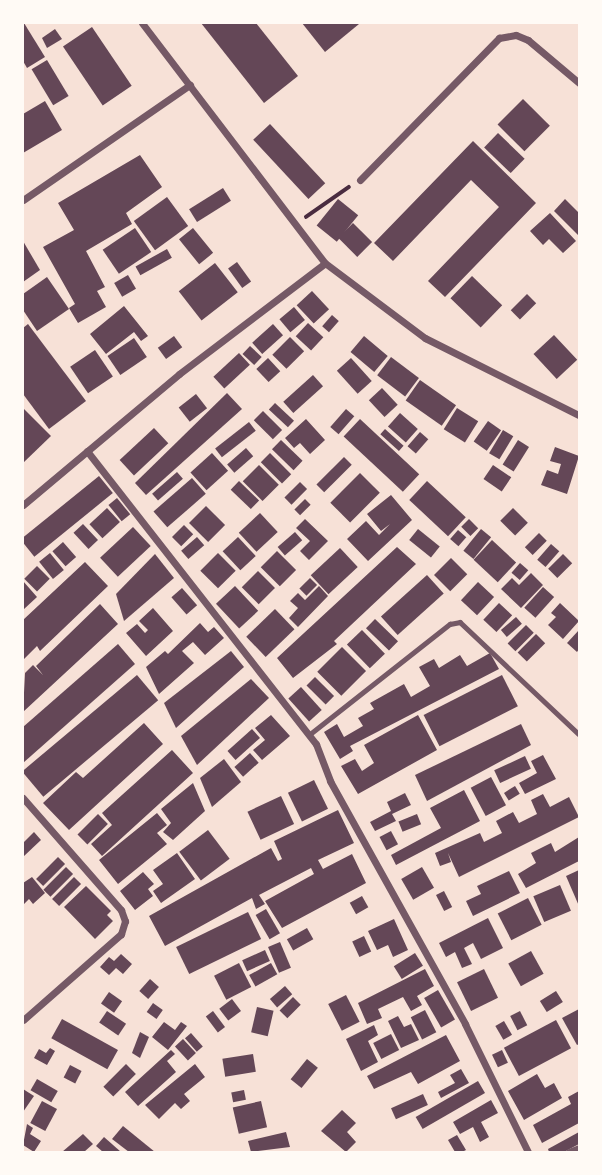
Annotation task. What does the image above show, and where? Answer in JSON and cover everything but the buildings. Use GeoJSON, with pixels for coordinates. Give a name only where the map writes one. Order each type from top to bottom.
{"type":"FeatureCollection","features":[{"type":"Feature","properties":{"kind":"street"},"geometry":{"type":"LineString","coordinates":[[142,23],[325,263],[425,338],[579,415]]}},
{"type":"Feature","properties":{"kind":"street"},"geometry":{"type":"LineString","coordinates":[[360,180],[499,38],[516,34],[528,40],[579,83]]}},
{"type":"Feature","properties":{"kind":"street"},"geometry":{"type":"LineString","coordinates":[[23,200],[190,85]]}},
{"type":"Feature","properties":{"kind":"street"},"geometry":{"type":"LineString","coordinates":[[23,505],[87,451],[325,263]]}},
{"type":"Feature","properties":{"kind":"street"},"geometry":{"type":"LineString","coordinates":[[87,451],[309,735],[428,963],[465,1024],[528,1152]]}},
{"type":"Feature","properties":{"kind":"street"},"geometry":{"type":"LineString","coordinates":[[23,798],[121,910],[125,921],[121,934],[23,1020]]}},
{"type":"Feature","properties":{"kind":"street"},"geometry":{"type":"LineString","coordinates":[[569,1152],[579,1148]]}},
{"type":"Feature","properties":{"kind":"lane"},"geometry":{"type":"LineString","coordinates":[[309,735],[450,624],[460,622],[579,734]]}},
{"type":"Feature","properties":{"kind":"path"},"geometry":{"type":"LineString","coordinates":[[296,224],[360,180]]}}]}
